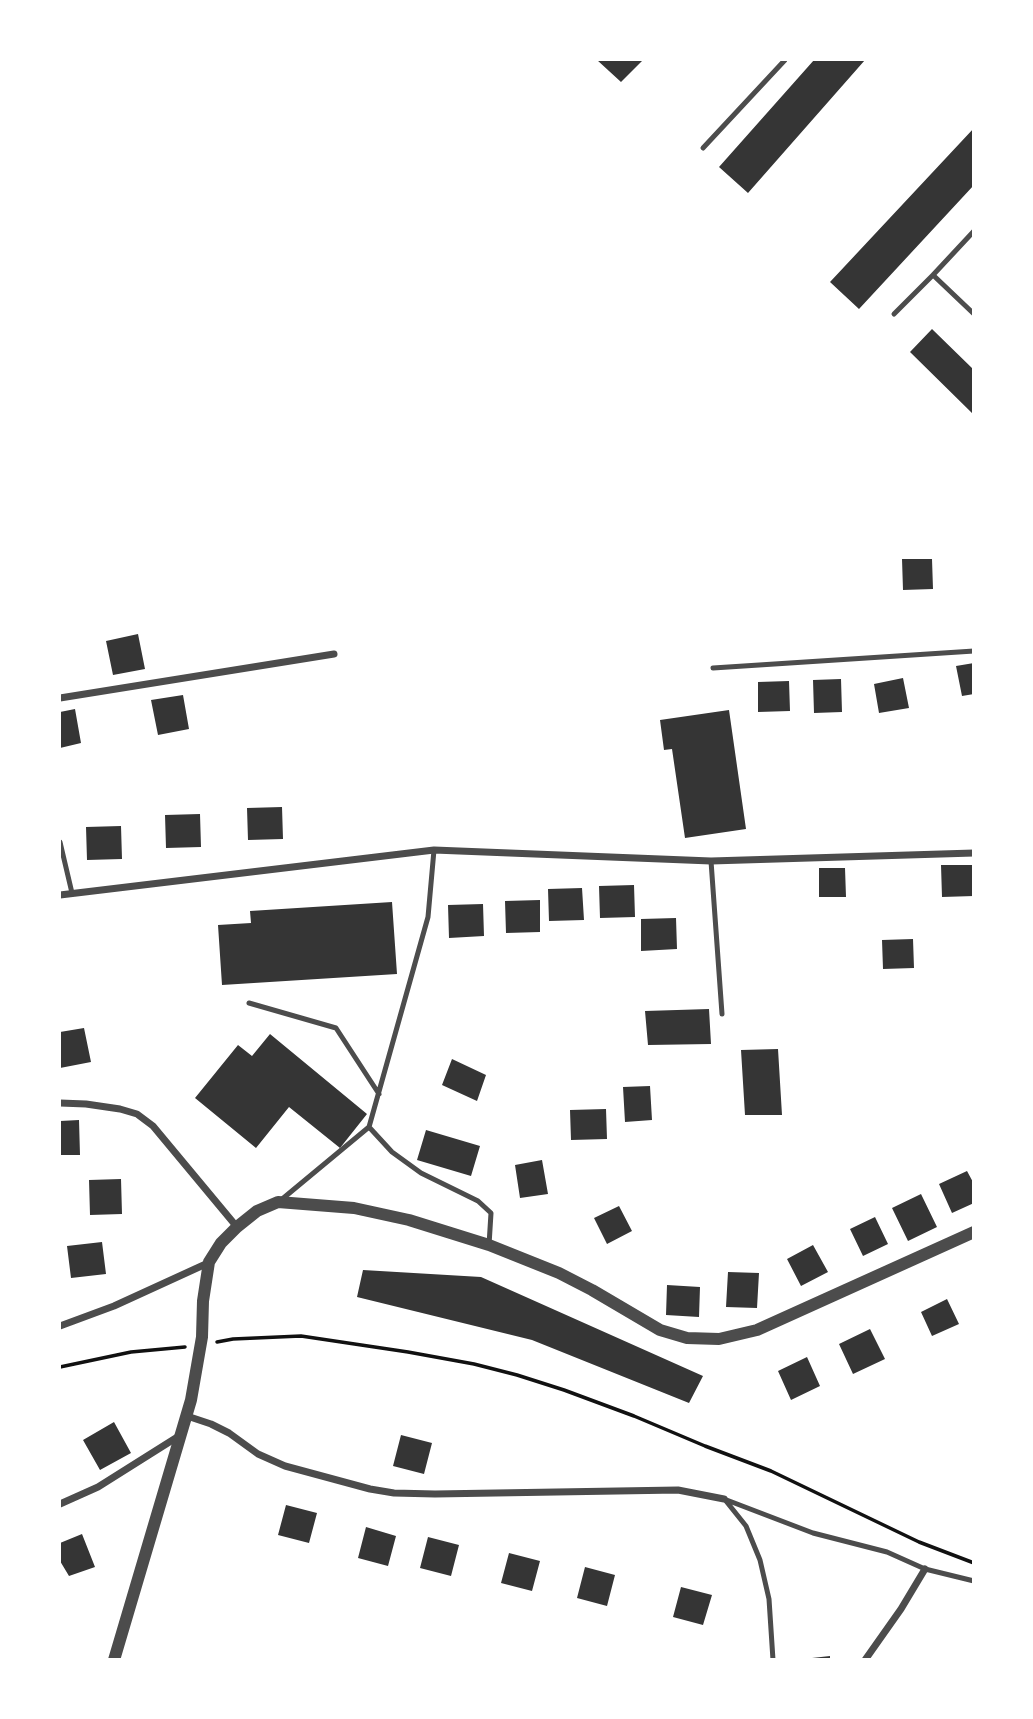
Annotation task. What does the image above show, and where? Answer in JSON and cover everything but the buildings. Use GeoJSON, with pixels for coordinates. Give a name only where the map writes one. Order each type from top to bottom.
{"type":"FeatureCollection","features":[{"type":"Feature","properties":{"kind":"street"},"geometry":{"type":"LineString","coordinates":[[60,698],[334,654]]}},
{"type":"Feature","properties":{"kind":"street"},"geometry":{"type":"LineString","coordinates":[[60,895],[435,850],[711,861],[974,853]]}},
{"type":"Feature","properties":{"kind":"street"},"geometry":{"type":"LineString","coordinates":[[60,1103],[97,1105],[137,1114],[153,1126],[237,1227]]}},
{"type":"Feature","properties":{"kind":"street"},"geometry":{"type":"LineString","coordinates":[[114,1660],[187,1416],[201,1345],[203,1301],[209,1262],[220,1243],[257,1211],[278,1202],[354,1208],[409,1220],[489,1245],[559,1273],[660,1330],[687,1338],[719,1339],[757,1330],[974,1232]]}},
{"type":"Feature","properties":{"kind":"street"},"geometry":{"type":"LineString","coordinates":[[60,1325],[114,1307],[209,1262]]}},
{"type":"Feature","properties":{"kind":"street"},"geometry":{"type":"LineString","coordinates":[[187,1416],[229,1433],[258,1454],[285,1466],[383,1491],[435,1494],[678,1490],[724,1499]]}},
{"type":"Feature","properties":{"kind":"street"},"geometry":{"type":"LineString","coordinates":[[60,1504],[98,1487],[182,1433]]}},
{"type":"Feature","properties":{"kind":"street"},"geometry":{"type":"LineString","coordinates":[[865,1660],[926,1569]]}},
{"type":"Feature","properties":{"kind":"lane"},"geometry":{"type":"LineString","coordinates":[[703,148],[785,60]]}},
{"type":"Feature","properties":{"kind":"lane"},"geometry":{"type":"LineString","coordinates":[[894,314],[974,231]]}},
{"type":"Feature","properties":{"kind":"lane"},"geometry":{"type":"LineString","coordinates":[[933,275],[974,314]]}},
{"type":"Feature","properties":{"kind":"lane"},"geometry":{"type":"LineString","coordinates":[[712,668],[974,650]]}},
{"type":"Feature","properties":{"kind":"lane"},"geometry":{"type":"LineString","coordinates":[[60,842],[72,893]]}},
{"type":"Feature","properties":{"kind":"lane"},"geometry":{"type":"LineString","coordinates":[[278,1202],[369,1127],[428,917],[435,850]]}},
{"type":"Feature","properties":{"kind":"lane"},"geometry":{"type":"LineString","coordinates":[[711,861],[722,1014]]}},
{"type":"Feature","properties":{"kind":"lane"},"geometry":{"type":"LineString","coordinates":[[249,1003],[336,1028],[379,1094]]}},
{"type":"Feature","properties":{"kind":"lane"},"geometry":{"type":"LineString","coordinates":[[369,1127],[392,1152],[421,1173],[478,1201],[491,1213],[489,1245]]}},
{"type":"Feature","properties":{"kind":"lane"},"geometry":{"type":"LineString","coordinates":[[724,1499],[813,1533],[887,1552],[926,1569],[974,1581]]}},
{"type":"Feature","properties":{"kind":"lane"},"geometry":{"type":"LineString","coordinates":[[724,1499],[746,1526],[760,1560],[769,1599],[773,1660]]}},
{"type":"Feature","properties":{"kind":"path"},"geometry":{"type":"LineString","coordinates":[[60,1367],[131,1352],[233,1339],[301,1336],[474,1364],[564,1390],[634,1416],[771,1471],[919,1542],[974,1563]]}}]}
